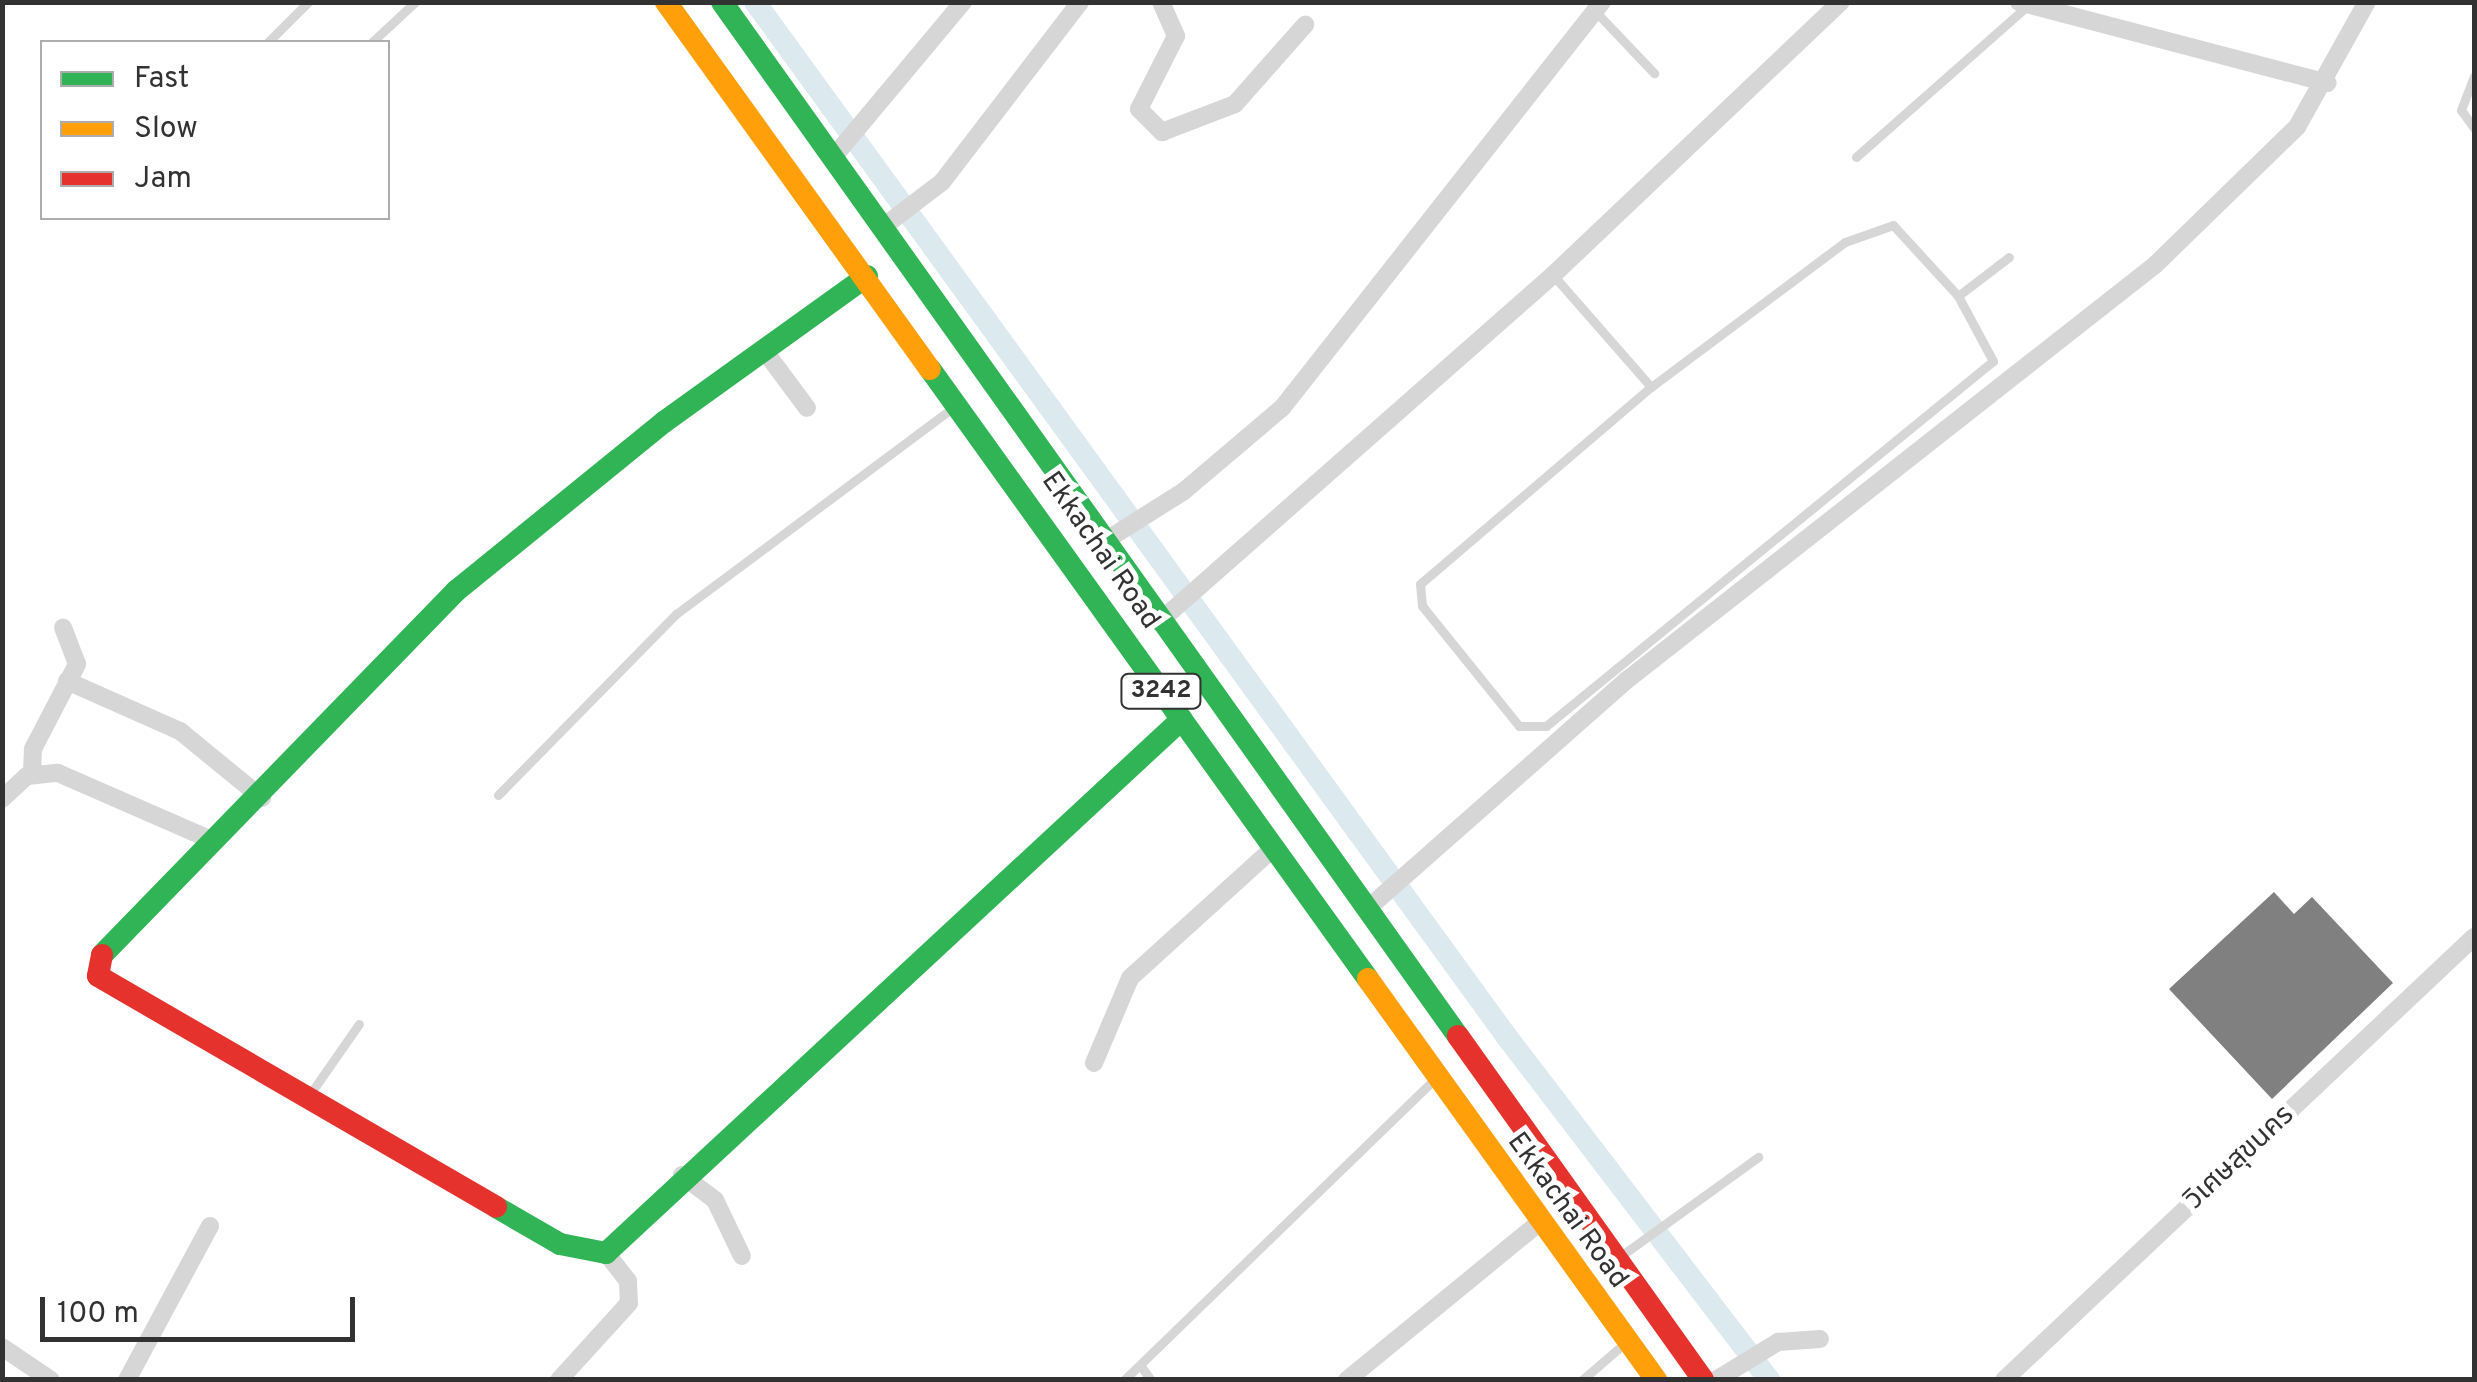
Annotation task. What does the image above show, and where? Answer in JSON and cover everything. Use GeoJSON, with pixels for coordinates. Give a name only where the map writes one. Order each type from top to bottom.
{"type":"FeatureCollection","features":[{"type":"Feature","properties":{"kind":"main road","name":"Ekkachai Road"},"geometry":{"type":"LineString","coordinates":[[666,2],[960,403],[1182,719],[1270,852],[1656,1380]]}},
{"type":"Feature","properties":{"kind":"main road","name":"Ekkachai Road"},"geometry":{"type":"LineString","coordinates":[[722,2],[886,224],[1160,622],[1374,904],[1616,1260],[1703,1380]]}},
{"type":"Feature","properties":{"kind":"main road"},"geometry":{"type":"LineString","coordinates":[[867,276],[764,350],[456,591],[262,798],[120,932],[97,962],[98,976],[560,1244],[606,1252],[682,1175],[940,949],[1182,719]]}},
{"type":"Feature","properties":{"kind":"street"},"geometry":{"type":"LineString","coordinates":[[836,154],[964,2]]}},
{"type":"Feature","properties":{"kind":"street"},"geometry":{"type":"LineString","coordinates":[[886,224],[926,196],[1080,2]]}},
{"type":"Feature","properties":{"kind":"street"},"geometry":{"type":"LineString","coordinates":[[1162,2],[1176,36],[1139,110],[1162,132],[1235,104],[1306,24]]}},
{"type":"Feature","properties":{"kind":"street"},"geometry":{"type":"LineString","coordinates":[[1160,622],[1553,275],[1841,2]]}},
{"type":"Feature","properties":{"kind":"street"},"geometry":{"type":"LineString","coordinates":[[1374,904],[1627,680],[2155,265],[2278,150],[2328,83],[2366,2]]}},
{"type":"Feature","properties":{"kind":"street"},"geometry":{"type":"LineString","coordinates":[[2023,4],[2328,83]]}},
{"type":"Feature","properties":{"kind":"street"},"geometry":{"type":"LineString","coordinates":[[1105,541],[1154,511],[1282,408],[1599,7]]}},
{"type":"Feature","properties":{"kind":"street"},"geometry":{"type":"LineString","coordinates":[[764,350],[808,408]]}},
{"type":"Feature","properties":{"kind":"street"},"geometry":{"type":"LineString","coordinates":[[32,775],[34,748],[68,681],[77,646],[63,628]]}},
{"type":"Feature","properties":{"kind":"street"},"geometry":{"type":"LineString","coordinates":[[68,681],[180,731],[262,798]]}},
{"type":"Feature","properties":{"kind":"street"},"geometry":{"type":"LineString","coordinates":[[2,799],[32,775],[58,772],[214,840]]}},
{"type":"Feature","properties":{"kind":"street"},"geometry":{"type":"LineString","coordinates":[[1094,1063],[1130,978],[1270,852]]}},
{"type":"Feature","properties":{"kind":"street","name":"วิเศษสุขนคร"},"geometry":{"type":"LineString","coordinates":[[2004,1380],[2474,937]]}},
{"type":"Feature","properties":{"kind":"street"},"geometry":{"type":"LineString","coordinates":[[682,1175],[714,1200],[742,1256]]}},
{"type":"Feature","properties":{"kind":"street"},"geometry":{"type":"LineString","coordinates":[[1347,1380],[1539,1224]]}},
{"type":"Feature","properties":{"kind":"street"},"geometry":{"type":"LineString","coordinates":[[127,1380],[210,1226]]}},
{"type":"Feature","properties":{"kind":"street"},"geometry":{"type":"LineString","coordinates":[[559,1380],[629,1303],[628,1281],[606,1252]]}},
{"type":"Feature","properties":{"kind":"street"},"geometry":{"type":"LineString","coordinates":[[1716,1380],[1758,1350],[1820,1339]]}},
{"type":"Feature","properties":{"kind":"street"},"geometry":{"type":"LineString","coordinates":[[2,1346],[51,1380]]}},
{"type":"Feature","properties":{"kind":"lane"},"geometry":{"type":"LineString","coordinates":[[270,40],[308,2]]}},
{"type":"Feature","properties":{"kind":"lane"},"geometry":{"type":"LineString","coordinates":[[374,40],[415,2]]}},
{"type":"Feature","properties":{"kind":"lane"},"geometry":{"type":"LineString","coordinates":[[1856,157],[2023,4]]}},
{"type":"Feature","properties":{"kind":"lane"},"geometry":{"type":"LineString","coordinates":[[1599,7],[1654,73]]}},
{"type":"Feature","properties":{"kind":"lane"},"geometry":{"type":"LineString","coordinates":[[2474,76],[2461,110],[2474,128]]}},
{"type":"Feature","properties":{"kind":"lane"},"geometry":{"type":"LineString","coordinates":[[1885,224],[1913,239],[1958,296],[1993,351],[1982,376],[1654,630],[1546,726],[1520,726],[1422,606],[1420,584],[1651,388],[1845,242],[1885,224]]}},
{"type":"Feature","properties":{"kind":"lane"},"geometry":{"type":"LineString","coordinates":[[1958,296],[2008,257]]}},
{"type":"Feature","properties":{"kind":"lane"},"geometry":{"type":"LineString","coordinates":[[1553,275],[1651,388]]}},
{"type":"Feature","properties":{"kind":"lane"},"geometry":{"type":"LineString","coordinates":[[498,795],[676,614],[960,403]]}},
{"type":"Feature","properties":{"kind":"lane"},"geometry":{"type":"LineString","coordinates":[[306,1100],[359,1024]]}},
{"type":"Feature","properties":{"kind":"lane"},"geometry":{"type":"LineString","coordinates":[[1124,1380],[1434,1080]]}},
{"type":"Feature","properties":{"kind":"lane"},"geometry":{"type":"LineString","coordinates":[[1616,1260],[1666,1216],[1758,1157]]}},
{"type":"Feature","properties":{"kind":"lane"},"geometry":{"type":"LineString","coordinates":[[1582,1380],[1626,1342]]}},
{"type":"Feature","properties":{"kind":"lane"},"geometry":{"type":"LineString","coordinates":[[1140,1365],[1151,1380]]}},
{"type":"Feature","properties":{"kind":"building"},"geometry":{"type":"Polygon","coordinates":[[[2274,892],[2294,914],[2312,897],[2393,983],[2272,1099],[2169,989],[2274,892]]]}},
{"type":"Feature","properties":{"kind":"waterway"},"geometry":{"type":"LineString","coordinates":[[755,2],[1507,1037],[1769,1380]]}},
{"type":"Feature","properties":{"kind":"traffic: fast"},"geometry":{"type":"LineString","coordinates":[[722,2],[1458,1036]]}},
{"type":"Feature","properties":{"kind":"traffic: fast"},"geometry":{"type":"LineString","coordinates":[[102,955],[456,591],[664,422],[867,276]]}},
{"type":"Feature","properties":{"kind":"traffic: fast"},"geometry":{"type":"LineString","coordinates":[[930,369],[1368,979]]}},
{"type":"Feature","properties":{"kind":"traffic: fast"},"geometry":{"type":"LineString","coordinates":[[496,1207],[560,1244],[606,1253],[1182,719]]}},
{"type":"Feature","properties":{"kind":"traffic: slow"},"geometry":{"type":"LineString","coordinates":[[666,2],[930,369]]}},
{"type":"Feature","properties":{"kind":"traffic: slow"},"geometry":{"type":"LineString","coordinates":[[1368,979],[1656,1380]]}},
{"type":"Feature","properties":{"kind":"traffic: jam"},"geometry":{"type":"LineString","coordinates":[[102,955],[98,976],[496,1207]]}},
{"type":"Feature","properties":{"kind":"traffic: jam"},"geometry":{"type":"LineString","coordinates":[[1458,1036],[1703,1380]]}}]}
